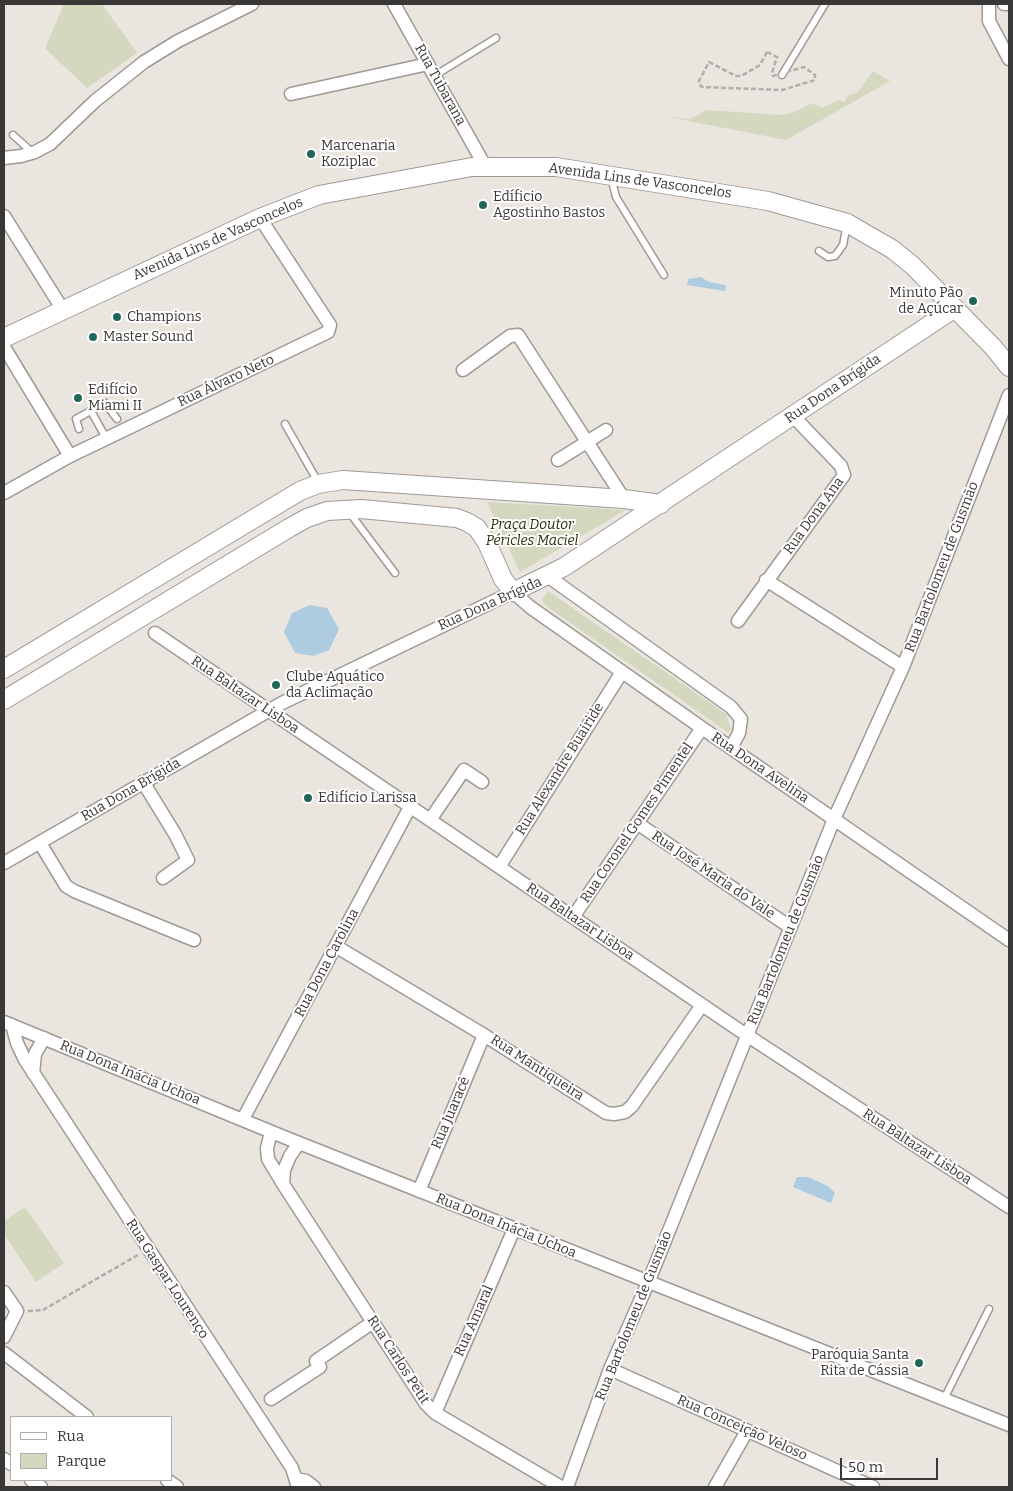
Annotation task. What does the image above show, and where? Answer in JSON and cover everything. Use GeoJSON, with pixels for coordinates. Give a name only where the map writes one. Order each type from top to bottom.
{"type":"FeatureCollection","features":[{"type":"Feature","properties":{"kind":"street"},"geometry":{"type":"LineString","coordinates":[[4,158],[33,153],[50,144],[102,96],[144,62],[178,41],[252,4]]}},
{"type":"Feature","properties":{"kind":"street","name":"Rua Tubarana"},"geometry":{"type":"LineString","coordinates":[[394,4],[485,166]]}},
{"type":"Feature","properties":{"kind":"street"},"geometry":{"type":"LineString","coordinates":[[989,4],[989,21],[1009,59]]}},
{"type":"Feature","properties":{"kind":"street"},"geometry":{"type":"LineString","coordinates":[[1004,4],[1009,4]]}},
{"type":"Feature","properties":{"kind":"street"},"geometry":{"type":"LineString","coordinates":[[291,94],[428,64]]}},
{"type":"Feature","properties":{"kind":"street","name":"Avenida Lins de Vasconcelos"},"geometry":{"type":"LineString","coordinates":[[4,338],[260,218],[319,195],[472,167],[556,167],[768,201],[847,223],[892,249],[912,264],[1009,367]]}},
{"type":"Feature","properties":{"kind":"street"},"geometry":{"type":"LineString","coordinates":[[4,216],[63,310]]}},
{"type":"Feature","properties":{"kind":"street","name":"Rua Álvaro Neto"},"geometry":{"type":"LineString","coordinates":[[4,493],[106,438],[328,332],[330,325],[260,218]]}},
{"type":"Feature","properties":{"kind":"street","name":"Rua Dona Brígida"},"geometry":{"type":"LineString","coordinates":[[4,863],[269,711],[513,592],[549,577],[955,308]]}},
{"type":"Feature","properties":{"kind":"street"},"geometry":{"type":"LineString","coordinates":[[463,370],[510,336],[518,335],[624,499]]}},
{"type":"Feature","properties":{"kind":"street"},"geometry":{"type":"LineString","coordinates":[[4,346],[70,456]]}},
{"type":"Feature","properties":{"kind":"street","name":"Rua Bartolomeu de Gusmão"},"geometry":{"type":"LineString","coordinates":[[567,1487],[610,1369],[648,1283],[834,819],[903,667],[1009,395]]}},
{"type":"Feature","properties":{"kind":"street","name":"Rua Dona Ana"},"geometry":{"type":"LineString","coordinates":[[738,622],[766,580],[844,475],[841,466],[793,416]]}},
{"type":"Feature","properties":{"kind":"street"},"geometry":{"type":"LineString","coordinates":[[558,460],[606,430]]}},
{"type":"Feature","properties":{"kind":"street"},"geometry":{"type":"LineString","coordinates":[[4,669],[300,491],[318,484],[343,480],[624,499],[660,504]]}},
{"type":"Feature","properties":{"kind":"street"},"geometry":{"type":"LineString","coordinates":[[4,700],[307,518],[328,511],[347,509],[457,518],[468,522],[477,528],[487,543],[503,579],[513,592]]}},
{"type":"Feature","properties":{"kind":"street"},"geometry":{"type":"LineString","coordinates":[[549,577],[731,707],[741,719],[732,748]]}},
{"type":"Feature","properties":{"kind":"street"},"geometry":{"type":"LineString","coordinates":[[766,580],[903,667]]}},
{"type":"Feature","properties":{"kind":"street","name":"Rua Dona Avelina"},"geometry":{"type":"LineString","coordinates":[[513,592],[530,607],[622,672],[1009,940]]}},
{"type":"Feature","properties":{"kind":"street","name":"Rua Baltazar Lisboa"},"geometry":{"type":"LineString","coordinates":[[155,633],[702,1005],[1009,1207]]}},
{"type":"Feature","properties":{"kind":"street","name":"Rua Alexandre Buairide"},"geometry":{"type":"LineString","coordinates":[[498,866],[622,672]]}},
{"type":"Feature","properties":{"kind":"street","name":"Rua Coronel Gomes Pimentel"},"geometry":{"type":"LineString","coordinates":[[573,917],[702,728]]}},
{"type":"Feature","properties":{"kind":"street"},"geometry":{"type":"LineString","coordinates":[[430,820],[464,770],[482,782]]}},
{"type":"Feature","properties":{"kind":"street"},"geometry":{"type":"LineString","coordinates":[[143,782],[188,858],[188,862],[163,878]]}},
{"type":"Feature","properties":{"kind":"street","name":"Rua Dona Carolina"},"geometry":{"type":"LineString","coordinates":[[243,1119],[410,807]]}},
{"type":"Feature","properties":{"kind":"street","name":"Rua José Maria do Vale"},"geometry":{"type":"LineString","coordinates":[[636,823],[790,927]]}},
{"type":"Feature","properties":{"kind":"street"},"geometry":{"type":"LineString","coordinates":[[40,842],[66,886],[194,940]]}},
{"type":"Feature","properties":{"kind":"street","name":"Rua Mantiqueira"},"geometry":{"type":"LineString","coordinates":[[336,947],[484,1035],[606,1113],[625,1112],[632,1106],[702,1005]]}},
{"type":"Feature","properties":{"kind":"street","name":"Rua Dona Inácia Uchoa"},"geometry":{"type":"LineString","coordinates":[[8,1024],[271,1132],[1009,1425]]}},
{"type":"Feature","properties":{"kind":"street","name":"Rua Gaspar Lourenço"},"geometry":{"type":"LineString","coordinates":[[8,1024],[33,1073],[147,1250],[292,1468],[297,1483]]}},
{"type":"Feature","properties":{"kind":"street","name":"Rua Juaracê"},"geometry":{"type":"LineString","coordinates":[[419,1191],[484,1035]]}},
{"type":"Feature","properties":{"kind":"street"},"geometry":{"type":"LineString","coordinates":[[33,1073],[35,1054],[44,1038]]}},
{"type":"Feature","properties":{"kind":"street","name":"Rua Carlos Petit"},"geometry":{"type":"LineString","coordinates":[[271,1132],[267,1148],[268,1159],[426,1404],[435,1413],[561,1487]]}},
{"type":"Feature","properties":{"kind":"street"},"geometry":{"type":"LineString","coordinates":[[283,1184],[284,1170],[290,1156],[299,1143]]}},
{"type":"Feature","properties":{"kind":"street","name":"Rua Amaral"},"geometry":{"type":"LineString","coordinates":[[435,1413],[514,1229]]}},
{"type":"Feature","properties":{"kind":"street"},"geometry":{"type":"LineString","coordinates":[[4,1292],[17,1311],[4,1337]]}},
{"type":"Feature","properties":{"kind":"street"},"geometry":{"type":"LineString","coordinates":[[271,1399],[320,1367],[316,1361],[373,1322]]}},
{"type":"Feature","properties":{"kind":"street"},"geometry":{"type":"LineString","coordinates":[[4,1353],[86,1416]]}},
{"type":"Feature","properties":{"kind":"street","name":"Rua Conceição Veloso"},"geometry":{"type":"LineString","coordinates":[[610,1369],[873,1487]]}},
{"type":"Feature","properties":{"kind":"street"},"geometry":{"type":"LineString","coordinates":[[715,1487],[747,1431]]}},
{"type":"Feature","properties":{"kind":"street"},"geometry":{"type":"LineString","coordinates":[[297,1483],[306,1481],[314,1487]]}},
{"type":"Feature","properties":{"kind":"lane"},"geometry":{"type":"LineString","coordinates":[[782,75],[825,4]]}},
{"type":"Feature","properties":{"kind":"lane"},"geometry":{"type":"LineString","coordinates":[[434,76],[496,38]]}},
{"type":"Feature","properties":{"kind":"lane"},"geometry":{"type":"LineString","coordinates":[[12,135],[33,153]]}},
{"type":"Feature","properties":{"kind":"lane"},"geometry":{"type":"LineString","coordinates":[[610,176],[616,196],[664,275]]}},
{"type":"Feature","properties":{"kind":"lane"},"geometry":{"type":"LineString","coordinates":[[819,251],[828,257],[835,256],[843,245],[847,223]]}},
{"type":"Feature","properties":{"kind":"lane"},"geometry":{"type":"LineString","coordinates":[[79,429],[76,419],[105,403],[117,418]]}},
{"type":"Feature","properties":{"kind":"lane"},"geometry":{"type":"LineString","coordinates":[[90,411],[106,438]]}},
{"type":"Feature","properties":{"kind":"lane"},"geometry":{"type":"LineString","coordinates":[[285,424],[316,476],[318,484]]}},
{"type":"Feature","properties":{"kind":"lane"},"geometry":{"type":"LineString","coordinates":[[347,509],[395,572]]}},
{"type":"Feature","properties":{"kind":"lane"},"geometry":{"type":"LineString","coordinates":[[944,1399],[989,1309]]}},
{"type":"Feature","properties":{"kind":"path"},"geometry":{"type":"LineString","coordinates":[[767,52],[777,57],[772,75],[782,75],[804,67],[816,78],[801,86],[782,90],[702,87],[699,82],[709,62],[736,76],[741,76],[760,64],[767,52]]}},
{"type":"Feature","properties":{"kind":"path"},"geometry":{"type":"LineString","coordinates":[[17,1311],[43,1310],[147,1250]]}},
{"type":"Feature","properties":{"kind":"green space"},"geometry":{"type":"Polygon","coordinates":[[[64,4],[102,4],[137,53],[87,88],[45,48],[64,4]]]}},
{"type":"Feature","properties":{"kind":"green space"},"geometry":{"type":"Polygon","coordinates":[[[873,71],[890,81],[786,140],[668,117],[690,119],[707,110],[780,115],[792,113],[813,103],[822,108],[839,100],[844,102],[848,96],[858,92],[873,71]]]}},
{"type":"Feature","properties":{"kind":"green space","name":"Praça Doutor Péricles Maciel"},"geometry":{"type":"Polygon","coordinates":[[[487,502],[626,510],[520,572],[487,502]]]}},
{"type":"Feature","properties":{"kind":"green space"},"geometry":{"type":"Polygon","coordinates":[[[548,591],[726,714],[732,731],[727,732],[546,606],[542,600],[548,591]]]}},
{"type":"Feature","properties":{"kind":"green space"},"geometry":{"type":"Polygon","coordinates":[[[25,1207],[64,1263],[36,1282],[4,1234],[4,1221],[25,1207]]]}},
{"type":"Feature","properties":{"kind":"water"},"geometry":{"type":"Polygon","coordinates":[[[701,277],[709,282],[726,285],[725,291],[687,285],[688,279],[701,277]]]}},
{"type":"Feature","properties":{"kind":"water"},"geometry":{"type":"Polygon","coordinates":[[[310,605],[327,608],[339,629],[329,650],[313,656],[295,653],[284,632],[292,613],[310,605]]]}},
{"type":"Feature","properties":{"kind":"water"},"geometry":{"type":"Polygon","coordinates":[[[797,1177],[808,1177],[828,1186],[835,1193],[831,1203],[793,1187],[797,1177]]]}},
{"type":"Feature","properties":{"kind":"place","name":"Marcenaria Koziplac"},"geometry":{"type":"Point","coordinates":[311,154]}},
{"type":"Feature","properties":{"kind":"place","name":"Edíficio Agostinho Bastos"},"geometry":{"type":"Point","coordinates":[483,205]}},
{"type":"Feature","properties":{"kind":"place","name":"Minuto Pão de Açúcar"},"geometry":{"type":"Point","coordinates":[973,301]}},
{"type":"Feature","properties":{"kind":"place","name":"Champions"},"geometry":{"type":"Point","coordinates":[117,317]}},
{"type":"Feature","properties":{"kind":"place","name":"Master Sound"},"geometry":{"type":"Point","coordinates":[93,337]}},
{"type":"Feature","properties":{"kind":"place","name":"Edifício Miami II"},"geometry":{"type":"Point","coordinates":[78,398]}},
{"type":"Feature","properties":{"kind":"place","name":"Clube Aquático da Aclimação"},"geometry":{"type":"Point","coordinates":[276,685]}},
{"type":"Feature","properties":{"kind":"place","name":"Edifício Larissa"},"geometry":{"type":"Point","coordinates":[308,798]}},
{"type":"Feature","properties":{"kind":"place","name":"Paróquia Santa Rita de Cássia"},"geometry":{"type":"Point","coordinates":[919,1363]}}]}
